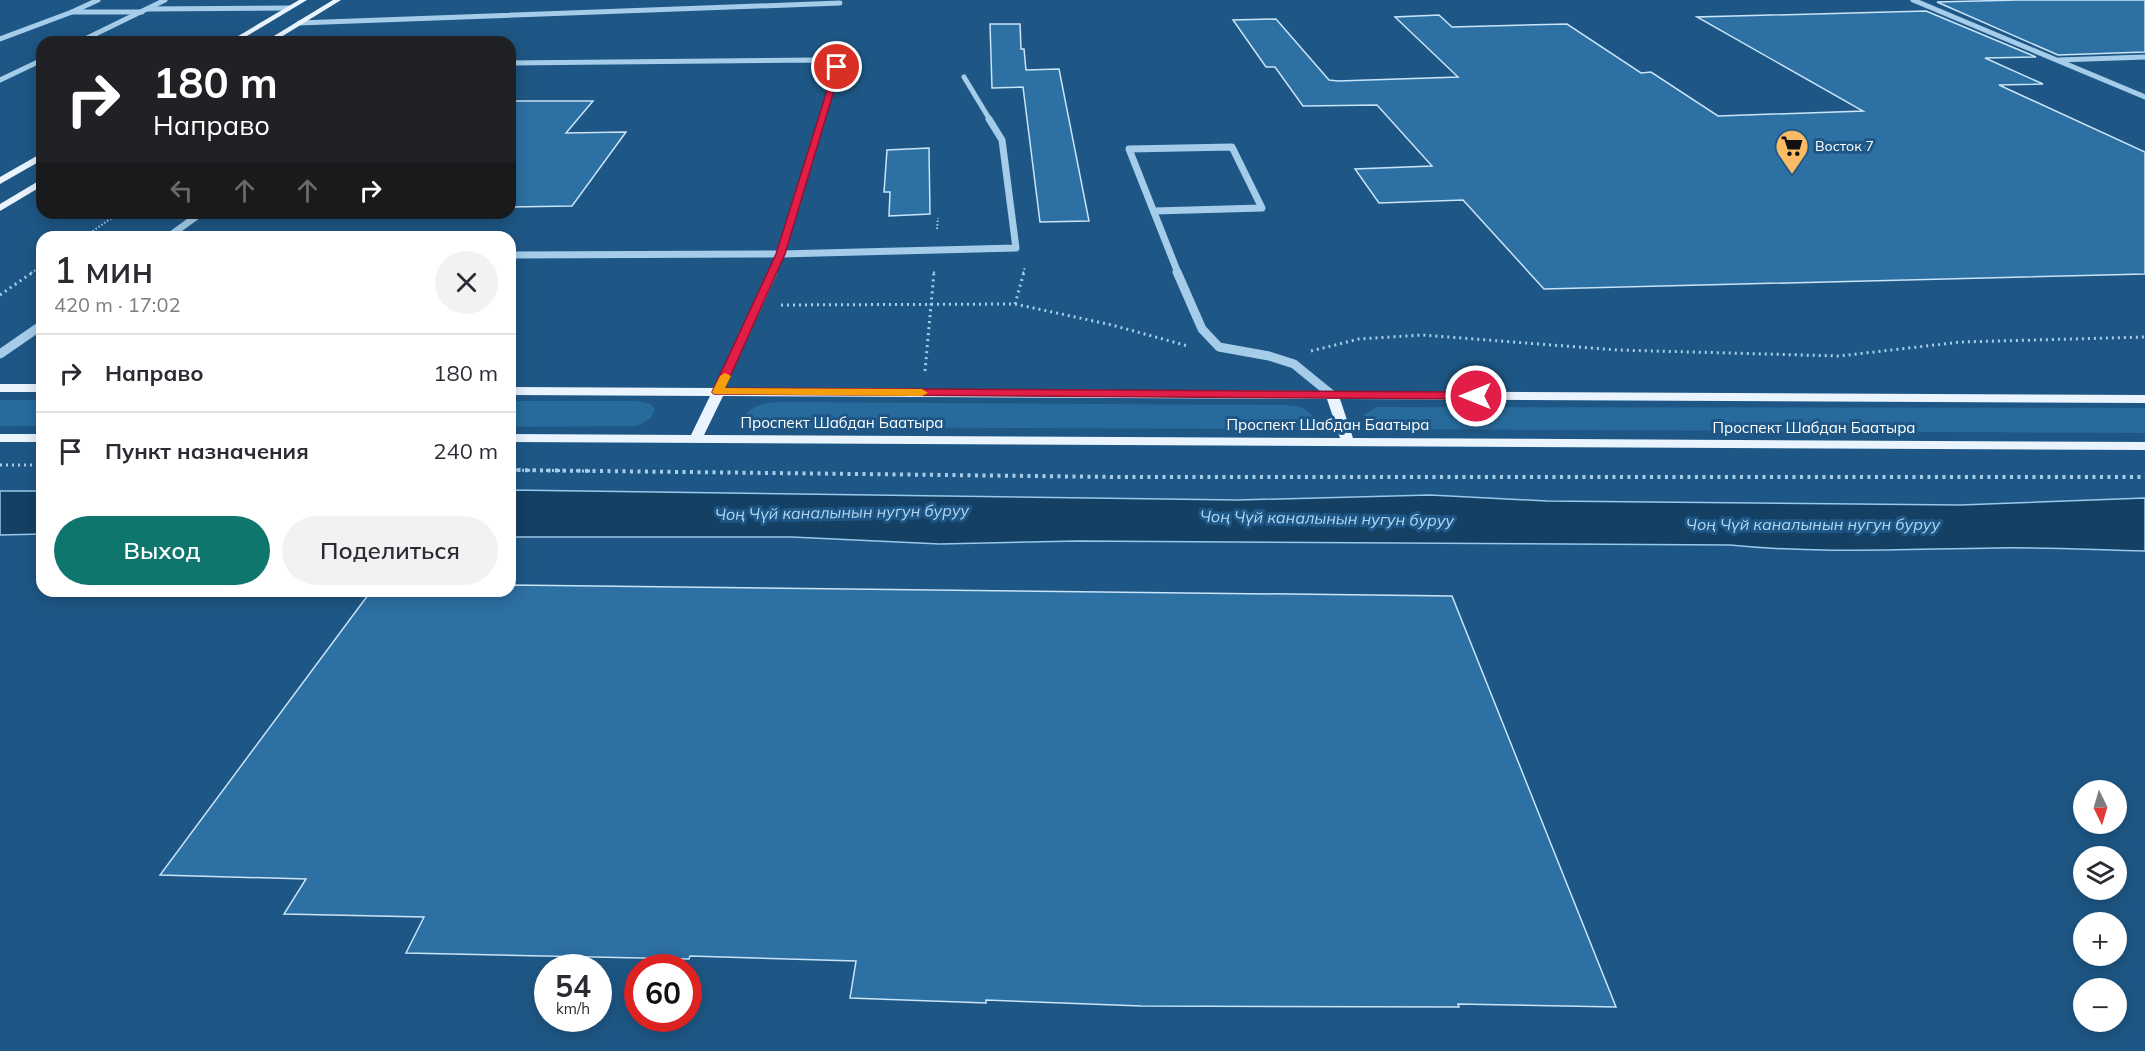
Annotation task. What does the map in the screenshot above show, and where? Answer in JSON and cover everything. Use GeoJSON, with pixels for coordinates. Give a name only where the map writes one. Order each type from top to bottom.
{"type":"FeatureCollection","features":[{"type":"Feature","properties":{"kind":"main road"},"geometry":{"type":"LineString","coordinates":[[242,36],[304,0]]}},
{"type":"Feature","properties":{"kind":"main road"},"geometry":{"type":"LineString","coordinates":[[277,36],[338,0]]}},
{"type":"Feature","properties":{"kind":"main road"},"geometry":{"type":"LineString","coordinates":[[0,181],[36,160]]}},
{"type":"Feature","properties":{"kind":"main road"},"geometry":{"type":"LineString","coordinates":[[0,208],[36,186]]}},
{"type":"Feature","properties":{"kind":"main road"},"geometry":{"type":"LineString","coordinates":[[0,388],[36,388]]}},
{"type":"Feature","properties":{"kind":"main road","name":"Проспект Шабдан Баатыра"},"geometry":{"type":"LineString","coordinates":[[516,391],[2145,399]]}},
{"type":"Feature","properties":{"kind":"main road"},"geometry":{"type":"LineString","coordinates":[[696,438],[718,392]]}},
{"type":"Feature","properties":{"kind":"main road"},"geometry":{"type":"LineString","coordinates":[[1332,395],[1347,440]]}},
{"type":"Feature","properties":{"kind":"main road"},"geometry":{"type":"LineString","coordinates":[[0,438],[36,438]]}},
{"type":"Feature","properties":{"kind":"main road","name":"Проспект Шабдан Баатыра"},"geometry":{"type":"LineString","coordinates":[[516,438],[1347,440],[2145,446]]}},
{"type":"Feature","properties":{"kind":"street"},"geometry":{"type":"LineString","coordinates":[[0,39],[98,0]]}},
{"type":"Feature","properties":{"kind":"street"},"geometry":{"type":"LineString","coordinates":[[91,36],[165,0]]}},
{"type":"Feature","properties":{"kind":"street"},"geometry":{"type":"LineString","coordinates":[[1913,0],[2145,97]]}},
{"type":"Feature","properties":{"kind":"street"},"geometry":{"type":"LineString","coordinates":[[299,22],[497,13],[840,3]]}},
{"type":"Feature","properties":{"kind":"street"},"geometry":{"type":"LineString","coordinates":[[72,12],[289,8]]}},
{"type":"Feature","properties":{"kind":"street"},"geometry":{"type":"LineString","coordinates":[[2056,60],[2145,57]]}},
{"type":"Feature","properties":{"kind":"street"},"geometry":{"type":"LineString","coordinates":[[516,63],[815,60],[837,67],[780,254],[718,392]]}},
{"type":"Feature","properties":{"kind":"street"},"geometry":{"type":"LineString","coordinates":[[0,80],[36,63]]}},
{"type":"Feature","properties":{"kind":"street"},"geometry":{"type":"LineString","coordinates":[[516,255],[780,254],[1016,248],[1002,140],[964,77]]}},
{"type":"Feature","properties":{"kind":"street"},"geometry":{"type":"LineString","coordinates":[[1154,211],[1262,208],[1232,147],[1129,149],[1192,309],[1202,329],[1219,347],[1269,356],[1294,364],[1332,395]]}},
{"type":"Feature","properties":{"kind":"street"},"geometry":{"type":"LineString","coordinates":[[176,231],[193,219]]}},
{"type":"Feature","properties":{"kind":"street"},"geometry":{"type":"LineString","coordinates":[[0,354],[36,329]]}},
{"type":"Feature","properties":{"kind":"path"},"geometry":{"type":"LineString","coordinates":[[925,371],[938,218]]}},
{"type":"Feature","properties":{"kind":"path"},"geometry":{"type":"LineString","coordinates":[[92,231],[110,219]]}},
{"type":"Feature","properties":{"kind":"path"},"geometry":{"type":"LineString","coordinates":[[1015,304],[1028,255],[1016,248]]}},
{"type":"Feature","properties":{"kind":"path"},"geometry":{"type":"LineString","coordinates":[[0,295],[36,270]]}},
{"type":"Feature","properties":{"kind":"path"},"geometry":{"type":"LineString","coordinates":[[757,305],[1015,304],[1112,325],[1163,341],[1192,347],[1219,347]]}},
{"type":"Feature","properties":{"kind":"path"},"geometry":{"type":"LineString","coordinates":[[1294,364],[1305,353],[1330,345],[1389,335],[1452,336],[1617,350],[1839,356],[1960,342],[2145,337]]}},
{"type":"Feature","properties":{"kind":"path"},"geometry":{"type":"LineString","coordinates":[[0,465],[36,465]]}},
{"type":"Feature","properties":{"kind":"path"},"geometry":{"type":"LineString","coordinates":[[516,470],[1131,477],[2145,477]]}},
{"type":"Feature","properties":{"kind":"shaded area"},"geometry":{"type":"Polygon","coordinates":[[[0,400],[36,400],[36,426],[0,426],[0,400]]]}},
{"type":"Feature","properties":{"kind":"shaded area"},"geometry":{"type":"Polygon","coordinates":[[[516,401],[636,401],[651,404],[655,410],[650,419],[637,426],[516,427],[516,401]]]}},
{"type":"Feature","properties":{"kind":"shaded area"},"geometry":{"type":"Polygon","coordinates":[[[780,402],[1287,405],[1301,408],[1312,416],[1311,423],[1292,429],[763,427],[752,425],[744,417],[755,407],[780,402]]]}},
{"type":"Feature","properties":{"kind":"shaded area"},"geometry":{"type":"Polygon","coordinates":[[[1377,407],[2145,408],[2145,433],[1385,429],[1372,425],[1364,415],[1377,407]]]}},
{"type":"Feature","properties":{"kind":"water","name":"Чоң Чүй каналынын нугун буруу"},"geometry":{"type":"Polygon","coordinates":[[[516,490],[1238,500],[1430,495],[1547,501],[1960,505],[2145,498],[2145,551],[2051,548],[1829,550],[1730,545],[1078,541],[940,544],[792,537],[516,537],[516,490]]]}},
{"type":"Feature","properties":{"kind":"water"},"geometry":{"type":"Polygon","coordinates":[[[0,491],[36,491],[36,534],[0,535],[0,491]]]}},
{"type":"Feature","properties":{"kind":"building"},"geometry":{"type":"Polygon","coordinates":[[[2145,0],[2145,52],[2058,55],[1937,2],[2145,0]]]}},
{"type":"Feature","properties":{"kind":"building","name":"Восток 7"},"geometry":{"type":"Polygon","coordinates":[[[1926,11],[2036,57],[1985,58],[2043,84],[1999,85],[2145,152],[2145,274],[1544,289],[1463,200],[1379,203],[1355,169],[1432,166],[1377,105],[1303,106],[1275,67],[1266,67],[1233,20],[1276,19],[1329,80],[1338,81],[1458,77],[1395,17],[1439,15],[1452,27],[1567,24],[1641,73],[1651,72],[1718,116],[1863,111],[1697,17],[1926,11]]]}},
{"type":"Feature","properties":{"kind":"building"},"geometry":{"type":"Polygon","coordinates":[[[990,24],[1020,24],[1021,49],[1024,49],[1026,70],[1059,69],[1089,221],[1040,222],[1023,87],[992,88],[990,24]]]}},
{"type":"Feature","properties":{"kind":"building"},"geometry":{"type":"Polygon","coordinates":[[[516,101],[593,101],[566,133],[626,132],[572,206],[516,207],[516,101]]]}},
{"type":"Feature","properties":{"kind":"building"},"geometry":{"type":"Polygon","coordinates":[[[929,148],[930,214],[889,216],[890,192],[884,192],[887,150],[929,148]]]}},
{"type":"Feature","properties":{"kind":"building"},"geometry":{"type":"Polygon","coordinates":[[[516,585],[1452,596],[1616,1007],[1458,1004],[1459,1007],[1141,1006],[850,998],[856,961],[702,956],[702,954],[624,954],[624,958],[612,957],[612,954],[534,956],[406,953],[424,917],[284,914],[306,879],[160,875],[367,597],[516,597],[516,585]]]}},
{"type":"Feature","properties":{"kind":"slow traffic"},"geometry":{"type":"LineString","coordinates":[[725,376],[718,392],[922,393]]}},
{"type":"Feature","properties":{"kind":"place","name":"Восток 7"},"geometry":{"type":"Point","coordinates":[1792,175]}},
{"type":"Feature","properties":{"kind":"route"},"geometry":{"type":"LineString","coordinates":[[837,67],[780,254],[718,392],[1476,396]]}}]}
